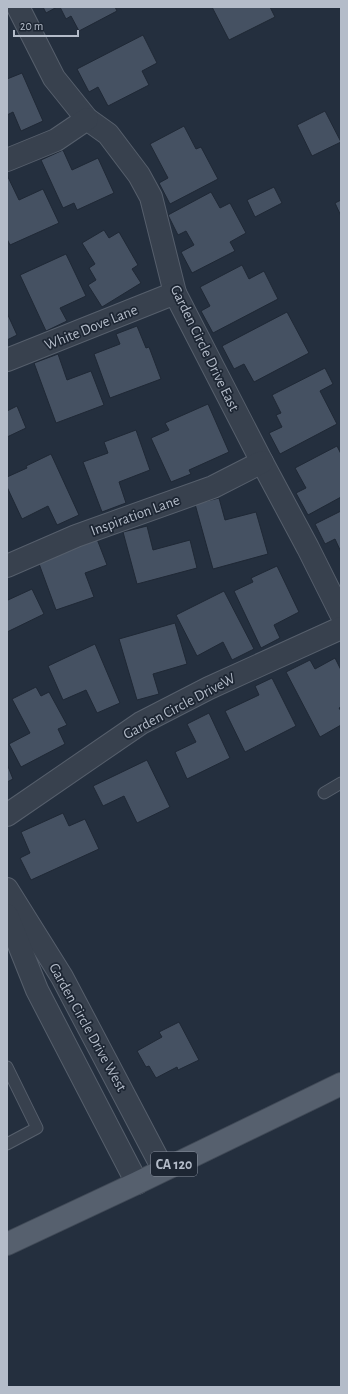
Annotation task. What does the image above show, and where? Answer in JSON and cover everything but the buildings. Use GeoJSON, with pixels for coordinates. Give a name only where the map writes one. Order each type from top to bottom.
{"type":"FeatureCollection","features":[{"type":"Feature","properties":{"kind":"main road","name":"CA 120"},"geometry":{"type":"LineString","coordinates":[[7,1244],[341,1084]]}},
{"type":"Feature","properties":{"kind":"street","name":"Garden Circle Drive East"},"geometry":{"type":"LineString","coordinates":[[18,7],[54,78],[87,119],[108,134],[139,175],[151,197],[175,293],[341,614]]}},
{"type":"Feature","properties":{"kind":"street"},"geometry":{"type":"LineString","coordinates":[[7,160],[56,140],[87,119]]}},
{"type":"Feature","properties":{"kind":"street","name":"White Dove Lane"},"geometry":{"type":"LineString","coordinates":[[7,360],[175,293]]}},
{"type":"Feature","properties":{"kind":"street","name":"Inspiration Lane"},"geometry":{"type":"LineString","coordinates":[[7,566],[76,536],[214,486],[262,462]]}},
{"type":"Feature","properties":{"kind":"street","name":"Garden Circle DriveW"},"geometry":{"type":"LineString","coordinates":[[7,815],[141,723],[209,688],[341,628]]}},
{"type":"Feature","properties":{"kind":"street","name":"Garden Circle Drive West"},"geometry":{"type":"LineString","coordinates":[[7,889],[62,976],[163,1169]]}},
{"type":"Feature","properties":{"kind":"street","name":"Garden Circle Drive West"},"geometry":{"type":"LineString","coordinates":[[7,916],[37,990],[137,1183]]}},
{"type":"Feature","properties":{"kind":"lane"},"geometry":{"type":"LineString","coordinates":[[324,793],[341,783]]}},
{"type":"Feature","properties":{"kind":"lane"},"geometry":{"type":"LineString","coordinates":[[7,1067],[37,1128],[7,1144]]}}]}
